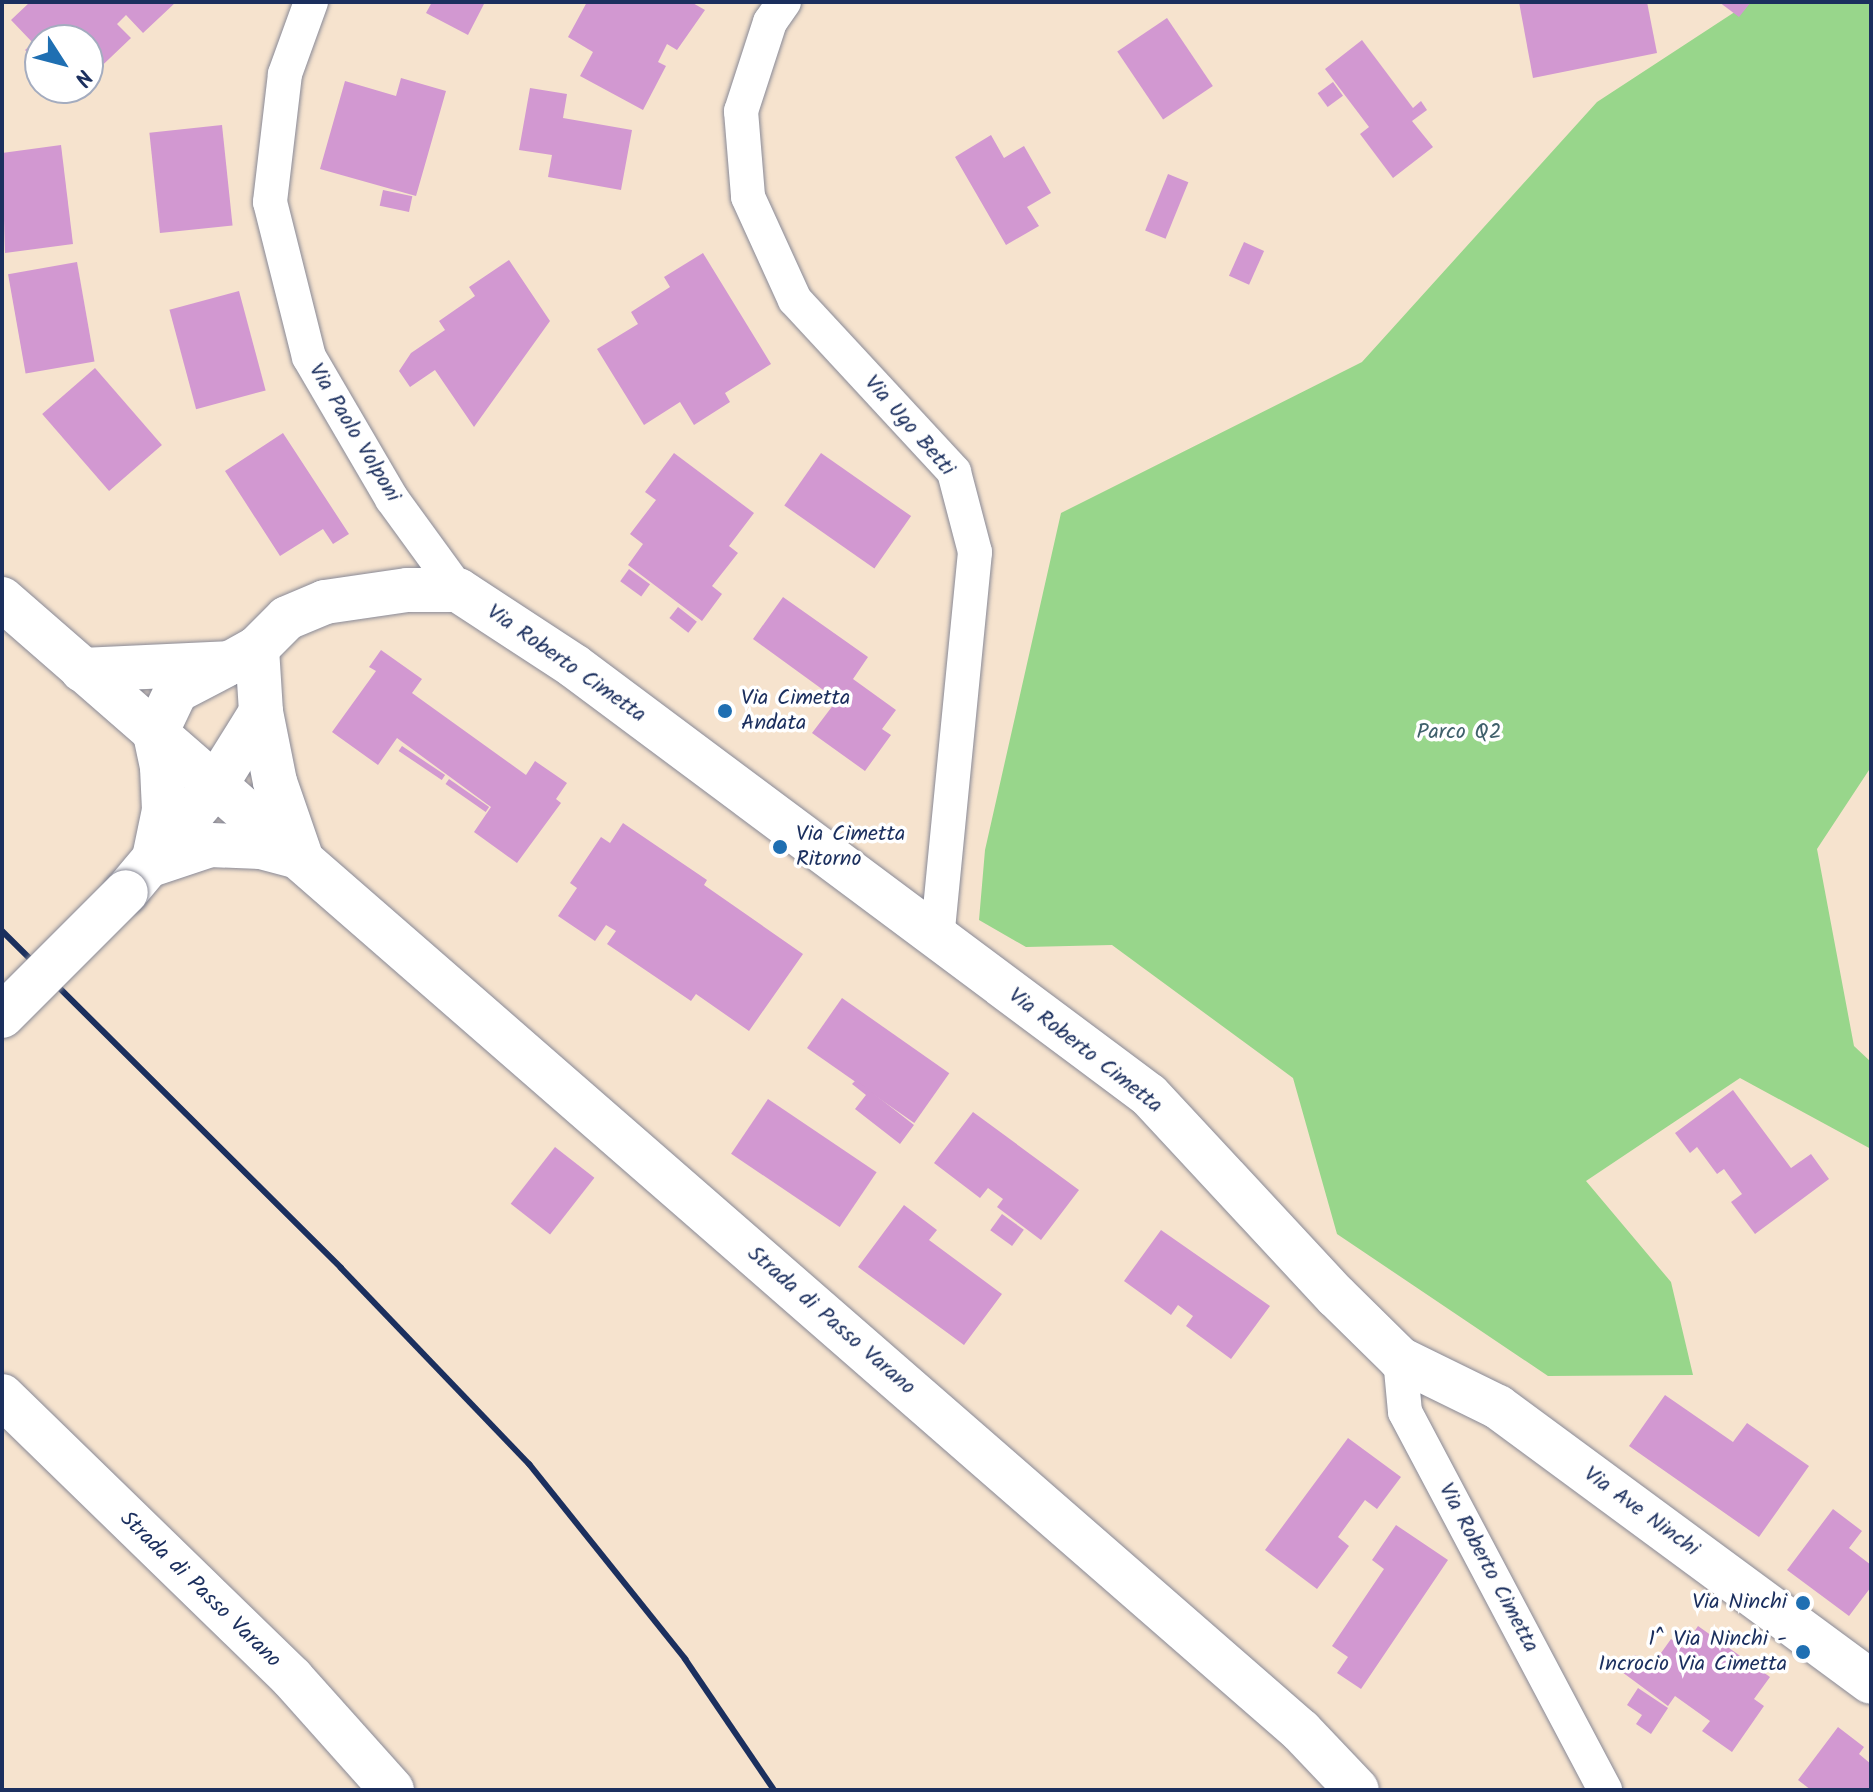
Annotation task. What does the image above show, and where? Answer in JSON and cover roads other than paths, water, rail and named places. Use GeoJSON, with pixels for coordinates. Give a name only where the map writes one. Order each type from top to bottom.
{"type":"FeatureCollection","features":[{"type":"Feature","properties":{"kind":"street","name":"Via Paolo Volponi"},"geometry":{"type":"LineString","coordinates":[[311,2],[285,74],[270,202],[309,357],[392,499],[458,590]]}},
{"type":"Feature","properties":{"kind":"street","name":"Via Ugo Betti"},"geometry":{"type":"LineString","coordinates":[[784,2],[770,22],[741,111],[748,197],[795,300],[954,472],[975,552],[937,939]]}},
{"type":"Feature","properties":{"kind":"street"},"geometry":{"type":"LineString","coordinates":[[140,878],[164,810],[162,767],[155,735],[176,691],[243,656],[287,618],[325,602],[407,590],[458,590]]}},
{"type":"Feature","properties":{"kind":"street","name":"Via Roberto Cimetta"},"geometry":{"type":"LineString","coordinates":[[458,590],[574,666],[1149,1095],[1336,1296],[1400,1359],[1405,1412],[1605,1790]]}},
{"type":"Feature","properties":{"kind":"street","name":"Strada di Passo Varano"},"geometry":{"type":"LineString","coordinates":[[2,599],[1301,1731],[1357,1790]]}},
{"type":"Feature","properties":{"kind":"street"},"geometry":{"type":"LineString","coordinates":[[82,670],[243,656]]}},
{"type":"Feature","properties":{"kind":"street","name":"Strada di Passo Varano"},"geometry":{"type":"LineString","coordinates":[[243,656],[261,712],[275,782],[301,857]]}},
{"type":"Feature","properties":{"kind":"street","name":"Strada di Passo Varano"},"geometry":{"type":"LineString","coordinates":[[2,1016],[140,878],[215,786],[261,712]]}},
{"type":"Feature","properties":{"kind":"street","name":"Strada di Passo Varano"},"geometry":{"type":"LineString","coordinates":[[140,878],[210,845],[261,847],[301,857]]}},
{"type":"Feature","properties":{"kind":"street","name":"Via Ave Ninchi"},"geometry":{"type":"LineString","coordinates":[[1400,1359],[1498,1407],[1871,1682]]}},
{"type":"Feature","properties":{"kind":"street","name":"Strada di Passo Varano"},"geometry":{"type":"LineString","coordinates":[[2,1396],[62,1458],[292,1678],[392,1790]]}},
{"type":"Feature","properties":{"kind":"railway"},"geometry":{"type":"LineString","coordinates":[[2,931],[341,1268],[529,1464],[685,1659],[774,1790]]}},
{"type":"Feature","properties":{"kind":"place","name":"Via Cimetta Andata"},"geometry":{"type":"Point","coordinates":[725,711]}},
{"type":"Feature","properties":{"kind":"place","name":"Via Cimetta Ritorno"},"geometry":{"type":"Point","coordinates":[780,847]}},
{"type":"Feature","properties":{"kind":"place","name":"Via Ninchi"},"geometry":{"type":"Point","coordinates":[1803,1603]}},
{"type":"Feature","properties":{"kind":"place","name":"1^ Via Ninchi - Incrocio Via Cimetta"},"geometry":{"type":"Point","coordinates":[1803,1652]}},
{"type":"Feature","properties":{"kind":"park label","name":"Parco Q2"},"geometry":{"type":"Point","coordinates":[1459,733]}}]}
